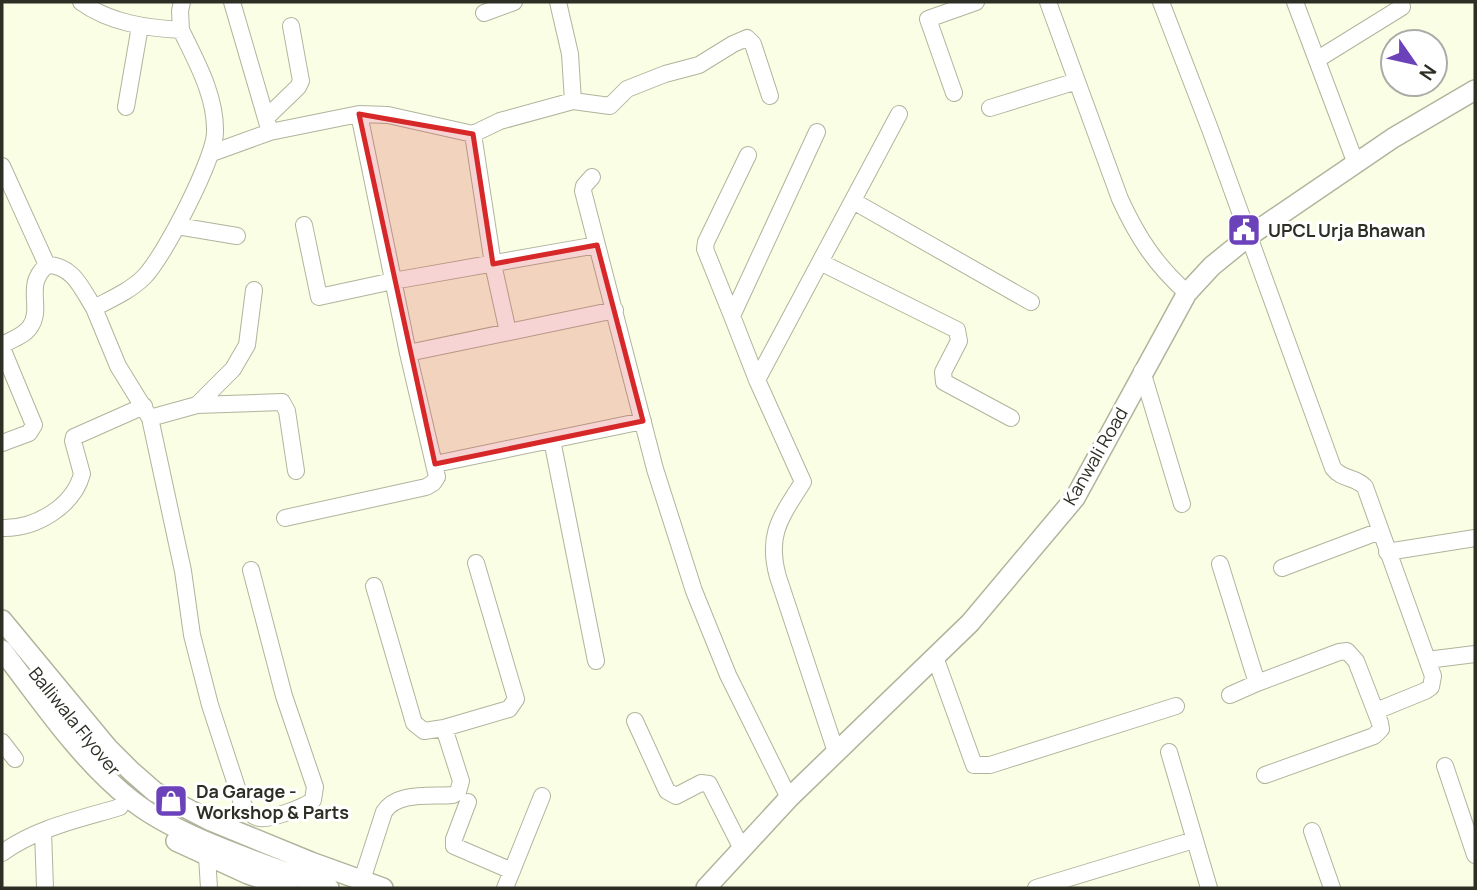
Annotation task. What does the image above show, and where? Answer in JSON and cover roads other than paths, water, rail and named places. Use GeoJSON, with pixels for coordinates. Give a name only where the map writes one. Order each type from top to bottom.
{"type":"FeatureCollection","features":[{"type":"Feature","properties":{"kind":"street"},"geometry":{"type":"LineString","coordinates":[[81,2],[94,11],[140,26],[181,30]]}},
{"type":"Feature","properties":{"kind":"street"},"geometry":{"type":"LineString","coordinates":[[94,308],[129,290],[146,276],[177,226],[212,153],[215,132],[211,106],[204,78],[181,30],[182,2]]}},
{"type":"Feature","properties":{"kind":"street"},"geometry":{"type":"LineString","coordinates":[[232,2],[269,125]]}},
{"type":"Feature","properties":{"kind":"street"},"geometry":{"type":"LineString","coordinates":[[484,13],[514,2]]}},
{"type":"Feature","properties":{"kind":"street"},"geometry":{"type":"LineString","coordinates":[[558,2],[570,54],[573,101]]}},
{"type":"Feature","properties":{"kind":"street"},"geometry":{"type":"LineString","coordinates":[[954,93],[928,19],[976,2]]}},
{"type":"Feature","properties":{"kind":"street"},"geometry":{"type":"LineString","coordinates":[[1048,2],[1132,225],[1153,259],[1187,293]]}},
{"type":"Feature","properties":{"kind":"street"},"geometry":{"type":"LineString","coordinates":[[1161,2],[1333,468],[1338,475],[1360,482],[1365,487],[1433,676],[1431,687],[1376,711]]}},
{"type":"Feature","properties":{"kind":"street"},"geometry":{"type":"LineString","coordinates":[[1295,2],[1356,164]]}},
{"type":"Feature","properties":{"kind":"street"},"geometry":{"type":"LineString","coordinates":[[1318,59],[1402,7]]}},
{"type":"Feature","properties":{"kind":"street"},"geometry":{"type":"LineString","coordinates":[[127,107],[140,26]]}},
{"type":"Feature","properties":{"kind":"street"},"geometry":{"type":"LineString","coordinates":[[269,125],[301,81],[290,26]]}},
{"type":"Feature","properties":{"kind":"street"},"geometry":{"type":"LineString","coordinates":[[212,153],[269,125],[359,114],[388,115],[472,134],[500,121],[573,101],[610,106],[627,89],[665,74],[699,65],[742,38],[747,38],[753,44],[770,96]]}},
{"type":"Feature","properties":{"kind":"street"},"geometry":{"type":"LineString","coordinates":[[990,108],[1077,81]]}},
{"type":"Feature","properties":{"kind":"street","name":"Kanwali Road"},"geometry":{"type":"LineString","coordinates":[[706,888],[789,798],[970,623],[1075,498],[1187,293],[1212,266],[1249,236],[1393,138],[1475,90]]}},
{"type":"Feature","properties":{"kind":"street"},"geometry":{"type":"LineString","coordinates":[[285,518],[426,487],[437,477],[408,353],[359,114]]}},
{"type":"Feature","properties":{"kind":"street"},"geometry":{"type":"LineString","coordinates":[[757,380],[899,114]]}},
{"type":"Feature","properties":{"kind":"street"},"geometry":{"type":"LineString","coordinates":[[732,316],[817,132]]}},
{"type":"Feature","properties":{"kind":"street"},"geometry":{"type":"LineString","coordinates":[[472,134],[493,264],[508,332]]}},
{"type":"Feature","properties":{"kind":"street"},"geometry":{"type":"LineString","coordinates":[[748,155],[705,249],[757,380],[803,482],[779,520],[772,550],[836,752]]}},
{"type":"Feature","properties":{"kind":"street"},"geometry":{"type":"LineString","coordinates":[[2,166],[47,265]]}},
{"type":"Feature","properties":{"kind":"street"},"geometry":{"type":"LineString","coordinates":[[592,177],[583,191],[659,481],[710,636],[789,798]]}},
{"type":"Feature","properties":{"kind":"street"},"geometry":{"type":"LineString","coordinates":[[853,201],[1031,302]]}},
{"type":"Feature","properties":{"kind":"street"},"geometry":{"type":"LineString","coordinates":[[304,225],[318,297],[597,245]]}},
{"type":"Feature","properties":{"kind":"street"},"geometry":{"type":"LineString","coordinates":[[177,226],[237,236]]}},
{"type":"Feature","properties":{"kind":"street"},"geometry":{"type":"LineString","coordinates":[[820,262],[957,330],[959,341],[943,372],[944,382],[1012,418]]}},
{"type":"Feature","properties":{"kind":"street"},"geometry":{"type":"LineString","coordinates":[[47,265],[64,268],[73,275],[94,308],[118,366],[147,412],[181,557],[192,635],[210,705],[242,803],[252,814],[267,818],[307,805],[313,800],[315,787],[284,696],[251,570]]}},
{"type":"Feature","properties":{"kind":"street"},"geometry":{"type":"LineString","coordinates":[[2,443],[29,433],[34,425],[2,346],[31,326],[34,316],[35,280],[47,265]]}},
{"type":"Feature","properties":{"kind":"street"},"geometry":{"type":"LineString","coordinates":[[197,405],[233,369],[247,345],[254,290]]}},
{"type":"Feature","properties":{"kind":"street"},"geometry":{"type":"LineString","coordinates":[[408,353],[615,310]]}},
{"type":"Feature","properties":{"kind":"street"},"geometry":{"type":"LineString","coordinates":[[1142,371],[1182,504]]}},
{"type":"Feature","properties":{"kind":"street"},"geometry":{"type":"LineString","coordinates":[[2,528],[42,520],[57,511],[75,490],[82,474],[74,437],[147,412],[197,405],[282,402],[287,411],[296,471]]}},
{"type":"Feature","properties":{"kind":"street"},"geometry":{"type":"LineString","coordinates":[[435,464],[643,421]]}},
{"type":"Feature","properties":{"kind":"street"},"geometry":{"type":"LineString","coordinates":[[552,440],[596,661]]}},
{"type":"Feature","properties":{"kind":"street"},"geometry":{"type":"LineString","coordinates":[[1282,568],[1380,531]]}},
{"type":"Feature","properties":{"kind":"street"},"geometry":{"type":"LineString","coordinates":[[1387,552],[1475,538]]}},
{"type":"Feature","properties":{"kind":"street"},"geometry":{"type":"LineString","coordinates":[[374,586],[414,723],[424,731],[444,728],[509,709],[516,699],[476,563]]}},
{"type":"Feature","properties":{"kind":"street"},"geometry":{"type":"LineString","coordinates":[[1220,564],[1257,683]]}},
{"type":"Feature","properties":{"kind":"street"},"geometry":{"type":"LineString","coordinates":[[2,620],[108,748],[155,792],[211,821],[311,862],[356,884],[383,888]]}},
{"type":"Feature","properties":{"kind":"street","name":"Balliwala Flyover"},"geometry":{"type":"LineString","coordinates":[[2,629],[103,758],[123,779],[146,797],[234,842],[356,884]]}},
{"type":"Feature","properties":{"kind":"street","name":"Balliwala Flyover"},"geometry":{"type":"LineString","coordinates":[[2,650],[78,747],[132,802],[213,844],[329,888]]}},
{"type":"Feature","properties":{"kind":"street"},"geometry":{"type":"LineString","coordinates":[[1230,695],[1339,652],[1347,651],[1356,660],[1381,729],[1374,736],[1265,775]]}},
{"type":"Feature","properties":{"kind":"street"},"geometry":{"type":"LineString","coordinates":[[1427,660],[1475,654]]}},
{"type":"Feature","properties":{"kind":"street"},"geometry":{"type":"LineString","coordinates":[[935,657],[974,765],[990,765],[1175,706]]}},
{"type":"Feature","properties":{"kind":"street"},"geometry":{"type":"LineString","coordinates":[[2,669],[79,766],[120,807],[149,826],[207,856],[288,888]]}},
{"type":"Feature","properties":{"kind":"street"},"geometry":{"type":"LineString","coordinates":[[635,721],[667,791],[676,796],[701,783],[709,785],[742,849]]}},
{"type":"Feature","properties":{"kind":"street"},"geometry":{"type":"LineString","coordinates":[[356,884],[389,804],[404,798],[453,795],[458,792],[461,782],[444,728]]}},
{"type":"Feature","properties":{"kind":"street"},"geometry":{"type":"LineString","coordinates":[[2,741],[15,759]]}},
{"type":"Feature","properties":{"kind":"street"},"geometry":{"type":"LineString","coordinates":[[1169,752],[1209,888]]}},
{"type":"Feature","properties":{"kind":"street"},"geometry":{"type":"LineString","coordinates":[[1445,766],[1475,855]]}},
{"type":"Feature","properties":{"kind":"street"},"geometry":{"type":"LineString","coordinates":[[505,888],[541,796]]}},
{"type":"Feature","properties":{"kind":"street"},"geometry":{"type":"LineString","coordinates":[[468,802],[454,839],[454,846],[512,872]]}},
{"type":"Feature","properties":{"kind":"street"},"geometry":{"type":"LineString","coordinates":[[2,853],[43,831],[120,807]]}},
{"type":"Feature","properties":{"kind":"street"},"geometry":{"type":"LineString","coordinates":[[43,831],[45,888]]}},
{"type":"Feature","properties":{"kind":"street"},"geometry":{"type":"LineString","coordinates":[[1311,831],[1332,888]]}},
{"type":"Feature","properties":{"kind":"street"},"geometry":{"type":"LineString","coordinates":[[1036,888],[1194,840]]}},
{"type":"Feature","properties":{"kind":"street"},"geometry":{"type":"LineString","coordinates":[[207,856],[209,888]]}},
{"type":"Feature","properties":{"kind":"place","name":"UPCL Urja Bhawan"},"geometry":{"type":"Point","coordinates":[1244,230]}},
{"type":"Feature","properties":{"kind":"place","name":"Da Garage - Workshop & Parts"},"geometry":{"type":"Point","coordinates":[171,801]}}]}
